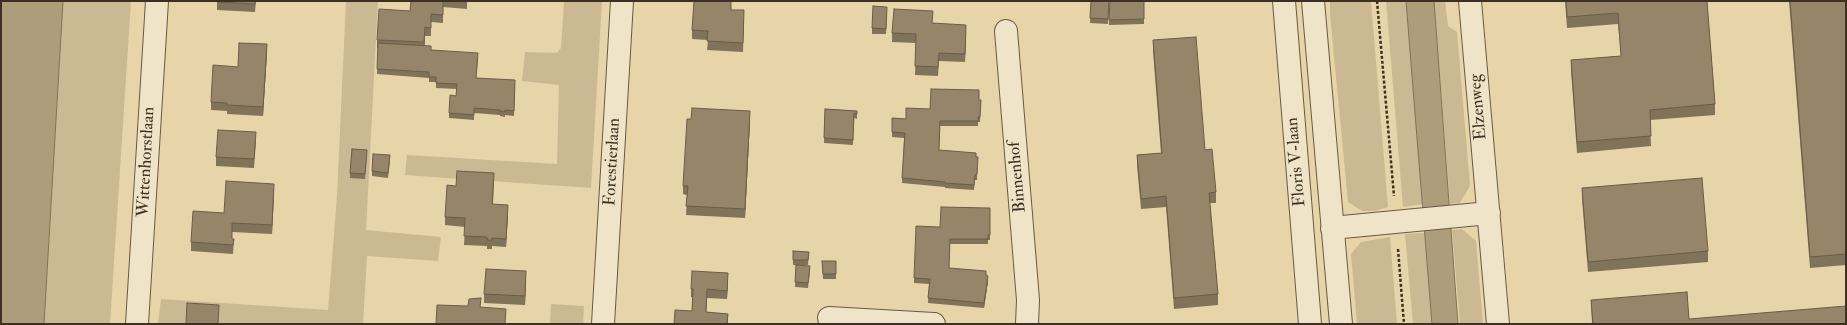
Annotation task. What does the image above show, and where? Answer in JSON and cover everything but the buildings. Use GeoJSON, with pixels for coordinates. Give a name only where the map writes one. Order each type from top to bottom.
{"type":"FeatureCollection","features":[{"type":"Feature","properties":{"kind":"street","name":"Wittenhorstlaan"},"geometry":{"type":"LineString","coordinates":[[138,324],[157,1]]}},
{"type":"Feature","properties":{"kind":"street","name":"Forestierlaan"},"geometry":{"type":"LineString","coordinates":[[603,324],[622,1]]}},
{"type":"Feature","properties":{"kind":"street","name":"Floris V-laan"},"geometry":{"type":"LineString","coordinates":[[1284,1],[1310,324]]}},
{"type":"Feature","properties":{"kind":"street","name":"Elzenweg"},"geometry":{"type":"LineString","coordinates":[[1470,1],[1498,324]]}},
{"type":"Feature","properties":{"kind":"street","name":"Floris V-laan"},"geometry":{"type":"LineString","coordinates":[[1315,7],[1341,324]]}},
{"type":"Feature","properties":{"kind":"street","name":"Binnenhof"},"geometry":{"type":"LineString","coordinates":[[1006,31],[1028,300],[1027,324]]}},
{"type":"Feature","properties":{"kind":"street"},"geometry":{"type":"LineString","coordinates":[[1332,228],[1489,213]]}},
{"type":"Feature","properties":{"kind":"street"},"geometry":{"type":"LineString","coordinates":[[829,318],[934,324]]}},
{"type":"Feature","properties":{"kind":"path"},"geometry":{"type":"LineString","coordinates":[[1377,1],[1401,221],[1404,324]]}},
{"type":"Feature","properties":{"kind":"shaded area"},"geometry":{"type":"Polygon","coordinates":[[[1,1],[63,1],[44,324],[1,324],[1,1]]]}},
{"type":"Feature","properties":{"kind":"shaded area"},"geometry":{"type":"Polygon","coordinates":[[[63,1],[131,1],[110,324],[44,324],[63,1]]]}},
{"type":"Feature","properties":{"kind":"shaded area"},"geometry":{"type":"Polygon","coordinates":[[[346,1],[378,1],[366,230],[441,237],[438,261],[367,256],[363,324],[158,324],[161,299],[328,310],[337,196],[346,1]]]}},
{"type":"Feature","properties":{"kind":"shaded area"},"geometry":{"type":"Polygon","coordinates":[[[564,1],[602,1],[591,188],[405,175],[407,155],[557,164],[559,85],[522,81],[525,52],[557,53],[561,48],[564,1]]]}},
{"type":"Feature","properties":{"kind":"shaded area"},"geometry":{"type":"Polygon","coordinates":[[[1330,1],[1371,1],[1388,207],[1375,211],[1362,211],[1348,202],[1330,1]]]}},
{"type":"Feature","properties":{"kind":"shaded area"},"geometry":{"type":"Polygon","coordinates":[[[1386,1],[1406,1],[1423,204],[1403,207],[1386,1]]]}},
{"type":"Feature","properties":{"kind":"shaded area"},"geometry":{"type":"Polygon","coordinates":[[[1406,1],[1434,1],[1458,324],[1432,324],[1406,1]]]}},
{"type":"Feature","properties":{"kind":"shaded area"},"geometry":{"type":"Polygon","coordinates":[[[1434,1],[1445,1],[1448,26],[1457,32],[1470,186],[1460,203],[1450,204],[1434,1]]]}},
{"type":"Feature","properties":{"kind":"shaded area"},"geometry":{"type":"Polygon","coordinates":[[[1462,229],[1476,241],[1483,324],[1460,324],[1452,230],[1462,229]]]}},
{"type":"Feature","properties":{"kind":"shaded area"},"geometry":{"type":"Polygon","coordinates":[[[1425,233],[1432,324],[1413,324],[1405,234],[1425,233]]]}},
{"type":"Feature","properties":{"kind":"shaded area"},"geometry":{"type":"Polygon","coordinates":[[[1390,237],[1397,324],[1357,324],[1351,254],[1361,242],[1390,237]]]}},
{"type":"Feature","properties":{"kind":"shaded area"},"geometry":{"type":"Polygon","coordinates":[[[551,304],[584,306],[583,324],[550,324],[551,304]]]}}]}
